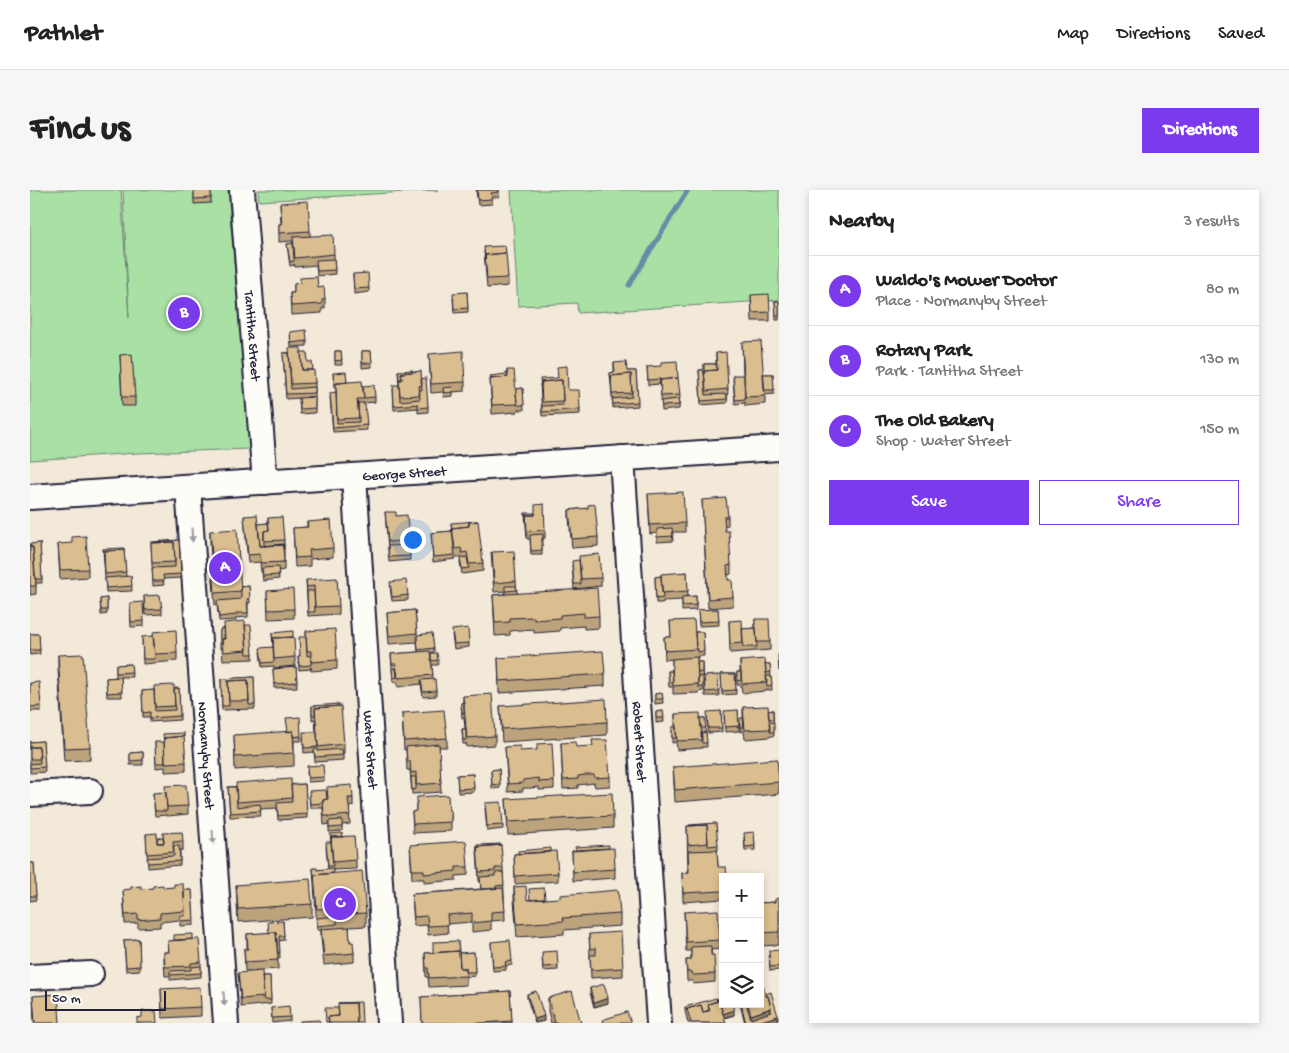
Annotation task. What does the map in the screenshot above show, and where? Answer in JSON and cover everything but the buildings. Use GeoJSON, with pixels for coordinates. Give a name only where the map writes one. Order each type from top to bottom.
{"type":"FeatureCollection","features":[{"type":"Feature","properties":{"kind":"street","name":"Tantitha Street"},"geometry":{"type":"LineString","coordinates":[[242,190],[265,482]]}},
{"type":"Feature","properties":{"kind":"street","name":"George Street"},"geometry":{"type":"LineString","coordinates":[[30,497],[779,448]]}},
{"type":"Feature","properties":{"kind":"street","name":"Robert Street"},"geometry":{"type":"LineString","coordinates":[[622,458],[659,1023]]}},
{"type":"Feature","properties":{"kind":"street","name":"Water Street"},"geometry":{"type":"LineString","coordinates":[[354,476],[389,1023]]}},
{"type":"Feature","properties":{"kind":"street","name":"Normanyby Street"},"geometry":{"type":"LineString","coordinates":[[188,487],[226,1023]]}},
{"type":"Feature","properties":{"kind":"street"},"geometry":{"type":"LineString","coordinates":[[30,794],[90,791]]}},
{"type":"Feature","properties":{"kind":"street"},"geometry":{"type":"LineString","coordinates":[[30,977],[91,974]]}},
{"type":"Feature","properties":{"kind":"green space"},"geometry":{"type":"Polygon","coordinates":[[[30,190],[121,190],[129,318],[123,190],[228,190],[250,449],[138,453],[30,460],[30,190]]]}},
{"type":"Feature","properties":{"kind":"green space"},"geometry":{"type":"Polygon","coordinates":[[[258,190],[438,190],[259,201],[258,190]]]}},
{"type":"Feature","properties":{"kind":"green space"},"geometry":{"type":"Polygon","coordinates":[[[511,190],[779,190],[779,300],[578,313],[577,303],[518,306],[511,190]]]}},
{"type":"Feature","properties":{"kind":"waterway"},"geometry":{"type":"LineString","coordinates":[[629,285],[688,190]]}},
{"type":"Feature","properties":{"kind":"place","name":"Rotary Park"},"geometry":{"type":"Point","coordinates":[184,313]}},
{"type":"Feature","properties":{"kind":"place","name":"Waldo's Mower Doctor"},"geometry":{"type":"Point","coordinates":[225,568]}},
{"type":"Feature","properties":{"kind":"place","name":"The Old Bakery"},"geometry":{"type":"Point","coordinates":[340,904]}}]}
